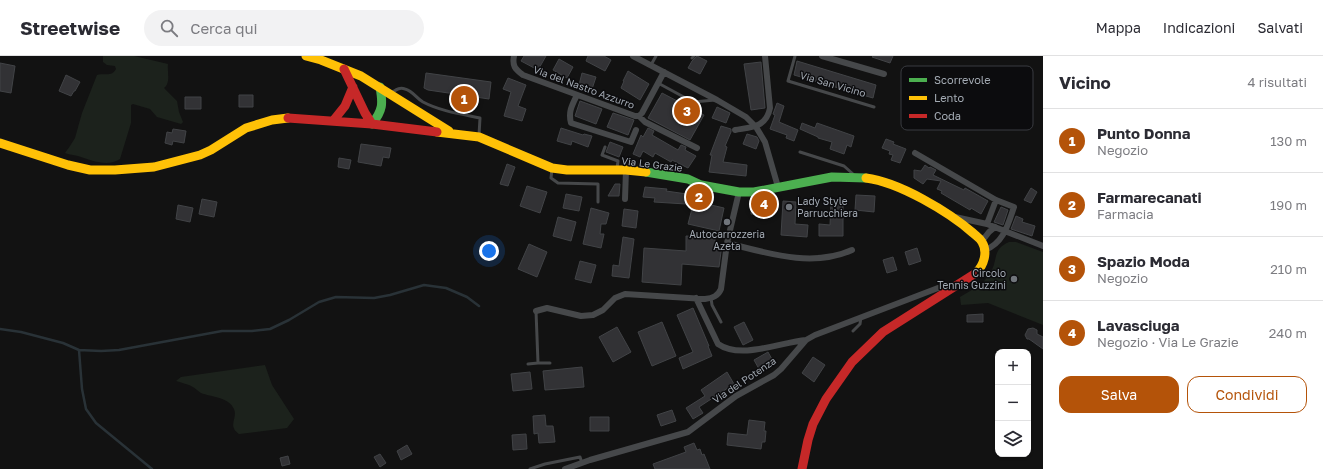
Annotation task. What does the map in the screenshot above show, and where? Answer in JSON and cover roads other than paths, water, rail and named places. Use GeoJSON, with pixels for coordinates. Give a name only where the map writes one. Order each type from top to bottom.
{"type":"FeatureCollection","features":[{"type":"Feature","properties":{"kind":"main road"},"geometry":{"type":"LineString","coordinates":[[306,56],[321,60],[361,76],[452,133]]}},
{"type":"Feature","properties":{"kind":"main road"},"geometry":{"type":"LineString","coordinates":[[344,69],[365,113],[372,124],[380,114],[382,107],[380,87]]}},
{"type":"Feature","properties":{"kind":"main road"},"geometry":{"type":"LineString","coordinates":[[333,121],[343,111],[349,102],[353,87]]}},
{"type":"Feature","properties":{"kind":"main road","name":"Via Le Grazie"},"geometry":{"type":"LineString","coordinates":[[0,143],[68,165],[90,170],[115,170],[154,167],[200,155],[211,150],[246,128],[272,120],[290,118],[372,124],[479,137],[552,168],[567,170],[621,170],[688,179],[701,185],[739,192],[754,192],[832,178],[856,177],[872,179],[899,188],[949,215],[982,241]]}},
{"type":"Feature","properties":{"kind":"main road"},"geometry":{"type":"LineString","coordinates":[[802,469],[813,425],[842,376],[871,342],[883,332],[950,291],[980,269],[984,261],[985,250],[982,241]]}},
{"type":"Feature","properties":{"kind":"street","name":"Via del Nastro Azzurro"},"geometry":{"type":"LineString","coordinates":[[514,56],[513,64],[515,70],[523,75],[577,96],[635,116],[639,116],[645,122],[697,148]]}},
{"type":"Feature","properties":{"kind":"street"},"geometry":{"type":"LineString","coordinates":[[634,56],[746,117],[756,127],[764,142],[778,187]]}},
{"type":"Feature","properties":{"kind":"street"},"geometry":{"type":"LineString","coordinates":[[734,130],[756,127],[765,120],[769,114],[770,108],[765,56]]}},
{"type":"Feature","properties":{"kind":"street"},"geometry":{"type":"LineString","coordinates":[[822,56],[884,74]]}},
{"type":"Feature","properties":{"kind":"street","name":"Via del Nastro Azzurro"},"geometry":{"type":"LineString","coordinates":[[639,116],[664,72]]}},
{"type":"Feature","properties":{"kind":"street"},"geometry":{"type":"LineString","coordinates":[[577,96],[571,108],[569,117],[571,123],[631,142],[636,130]]}},
{"type":"Feature","properties":{"kind":"street"},"geometry":{"type":"LineString","coordinates":[[915,153],[996,200],[1014,207],[1002,238],[992,248],[985,250]]}},
{"type":"Feature","properties":{"kind":"street"},"geometry":{"type":"LineString","coordinates":[[621,170],[625,199]]}},
{"type":"Feature","properties":{"kind":"street"},"geometry":{"type":"LineString","coordinates":[[536,312],[547,308],[581,316],[598,314],[615,298],[625,294],[696,298],[711,298],[718,295],[721,289],[727,243],[739,192]]}},
{"type":"Feature","properties":{"kind":"street"},"geometry":{"type":"LineString","coordinates":[[987,224],[996,200]]}},
{"type":"Feature","properties":{"kind":"street","name":"Via Le Grazie"},"geometry":{"type":"LineString","coordinates":[[949,215],[987,224],[1043,246]]}},
{"type":"Feature","properties":{"kind":"street"},"geometry":{"type":"LineString","coordinates":[[982,241],[995,227]]}},
{"type":"Feature","properties":{"kind":"street"},"geometry":{"type":"LineString","coordinates":[[727,243],[772,254],[813,259],[841,255],[852,250]]}},
{"type":"Feature","properties":{"kind":"street","name":"Via del Potenza"},"geometry":{"type":"LineString","coordinates":[[564,469],[688,432],[736,396],[774,375],[806,340],[824,331],[938,288],[943,288],[950,291]]}},
{"type":"Feature","properties":{"kind":"street"},"geometry":{"type":"LineString","coordinates":[[696,298],[718,344],[723,347],[734,350],[746,350],[806,340]]}},
{"type":"Feature","properties":{"kind":"lane"},"geometry":{"type":"LineString","coordinates":[[651,66],[656,56]]}},
{"type":"Feature","properties":{"kind":"lane","name":"Via San Vicino"},"geometry":{"type":"LineString","coordinates":[[795,56],[788,81],[874,107]]}},
{"type":"Feature","properties":{"kind":"lane"},"geometry":{"type":"LineString","coordinates":[[658,84],[693,102],[717,100]]}},
{"type":"Feature","properties":{"kind":"lane"},"geometry":{"type":"LineString","coordinates":[[390,94],[396,89],[405,89],[410,91],[422,102],[446,110],[480,118],[479,137]]}},
{"type":"Feature","properties":{"kind":"lane"},"geometry":{"type":"LineString","coordinates":[[605,147],[602,155],[618,161],[621,170]]}},
{"type":"Feature","properties":{"kind":"lane"},"geometry":{"type":"LineString","coordinates":[[800,152],[844,166],[856,177]]}},
{"type":"Feature","properties":{"kind":"lane"},"geometry":{"type":"LineString","coordinates":[[552,168],[551,178],[558,183],[598,184],[598,202]]}},
{"type":"Feature","properties":{"kind":"lane"},"geometry":{"type":"LineString","coordinates":[[711,298],[712,305],[721,322]]}},
{"type":"Feature","properties":{"kind":"lane"},"geometry":{"type":"LineString","coordinates":[[536,312],[538,363]]}},
{"type":"Feature","properties":{"kind":"lane"},"geometry":{"type":"LineString","coordinates":[[853,331],[860,324],[861,317]]}},
{"type":"Feature","properties":{"kind":"lane"},"geometry":{"type":"LineString","coordinates":[[528,364],[550,363]]}},
{"type":"Feature","properties":{"kind":"lane"},"geometry":{"type":"LineString","coordinates":[[530,469],[545,464],[580,457],[582,463]]}},
{"type":"Feature","properties":{"kind":"waterway"},"geometry":{"type":"LineString","coordinates":[[0,329],[21,332],[63,343],[79,350],[101,351],[119,350],[222,331],[252,331],[270,329],[289,320],[319,302],[336,297],[374,298],[424,285],[446,288],[467,297],[479,306]]}},
{"type":"Feature","properties":{"kind":"waterway"},"geometry":{"type":"LineString","coordinates":[[79,350],[82,389],[86,409],[96,423],[152,469]]}},
{"type":"Feature","properties":{"kind":"place","name":"Punto Donna"},"geometry":{"type":"Point","coordinates":[464,99]}},
{"type":"Feature","properties":{"kind":"place","name":"Spazio Moda"},"geometry":{"type":"Point","coordinates":[687,111]}},
{"type":"Feature","properties":{"kind":"place","name":"Farmarecanati"},"geometry":{"type":"Point","coordinates":[699,197]}},
{"type":"Feature","properties":{"kind":"place","name":"Lavasciuga"},"geometry":{"type":"Point","coordinates":[764,204]}},
{"type":"Feature","properties":{"kind":"place","name":"Lady Style Parrucchiera"},"geometry":{"type":"Point","coordinates":[789,207]}},
{"type":"Feature","properties":{"kind":"place","name":"Autocarrozzeria Azeta"},"geometry":{"type":"Point","coordinates":[727,222]}},
{"type":"Feature","properties":{"kind":"place","name":"Circolo Tennis Guzzini"},"geometry":{"type":"Point","coordinates":[1014,279]}}]}
